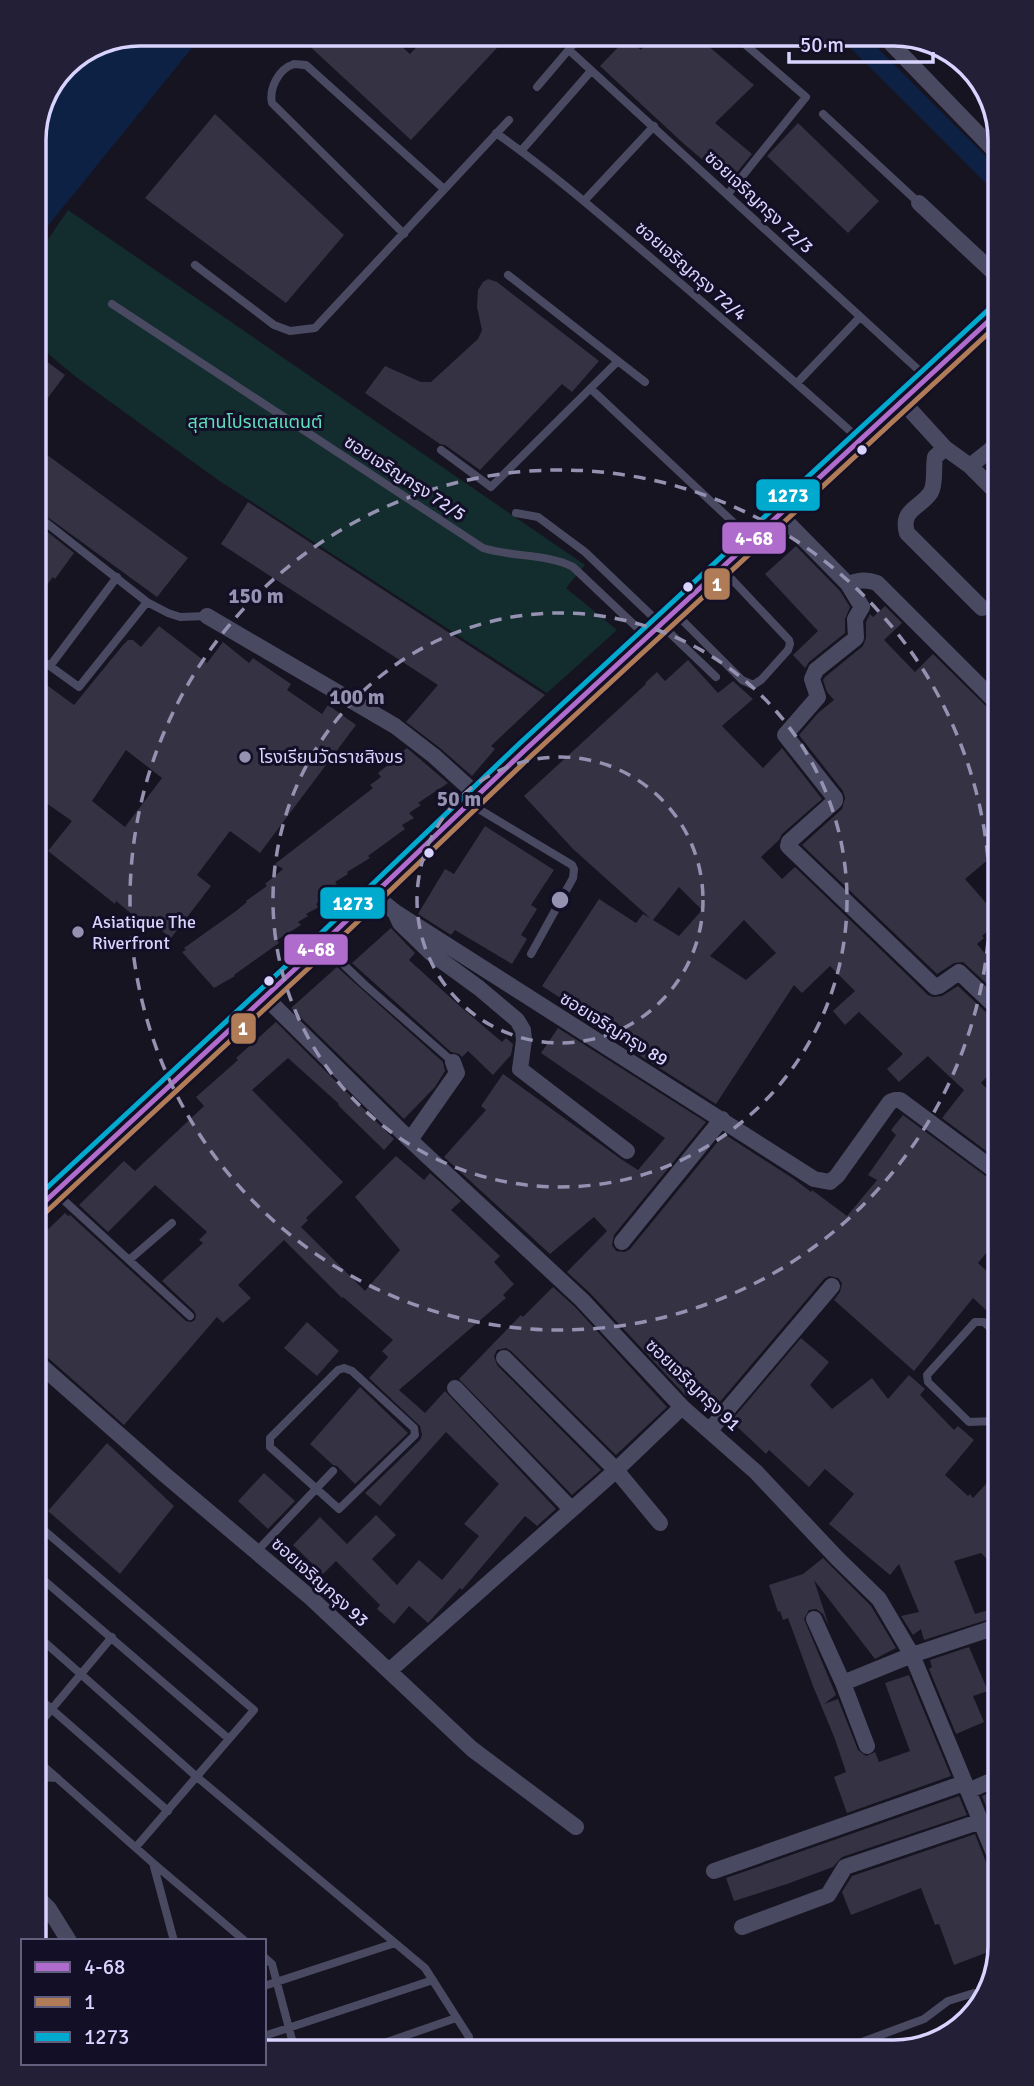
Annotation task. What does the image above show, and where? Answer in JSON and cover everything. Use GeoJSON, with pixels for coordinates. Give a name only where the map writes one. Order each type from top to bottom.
{"type":"FeatureCollection","features":[{"type":"Feature","properties":{"kind":"main road"},"geometry":{"type":"LineString","coordinates":[[46,1200],[265,998],[473,799],[988,321]]}},
{"type":"Feature","properties":{"kind":"street"},"geometry":{"type":"LineString","coordinates":[[894,46],[988,144]]}},
{"type":"Feature","properties":{"kind":"street"},"geometry":{"type":"LineString","coordinates":[[919,203],[988,268]]}},
{"type":"Feature","properties":{"kind":"street"},"geometry":{"type":"LineString","coordinates":[[902,401],[945,449],[970,466],[988,484]]}},
{"type":"Feature","properties":{"kind":"street"},"geometry":{"type":"LineString","coordinates":[[945,449],[934,457],[930,493],[908,513],[904,524],[907,533],[982,608]]}},
{"type":"Feature","properties":{"kind":"street"},"geometry":{"type":"LineString","coordinates":[[970,466],[988,452]]}},
{"type":"Feature","properties":{"kind":"street"},"geometry":{"type":"LineString","coordinates":[[780,515],[848,584],[862,606],[855,619],[856,638],[816,670],[812,679],[818,697],[785,735],[835,798],[788,846],[934,987],[959,972],[988,999]]}},
{"type":"Feature","properties":{"kind":"street"},"geometry":{"type":"LineString","coordinates":[[848,584],[858,580],[877,583],[988,694]]}},
{"type":"Feature","properties":{"kind":"street"},"geometry":{"type":"LineString","coordinates":[[207,616],[395,726],[434,756],[473,799]]}},
{"type":"Feature","properties":{"kind":"street"},"geometry":{"type":"LineString","coordinates":[[374,895],[395,912],[400,923],[431,953],[517,1020],[524,1040],[520,1069],[627,1151]]}},
{"type":"Feature","properties":{"kind":"street","name":"ซอยเจริญกรุง 89"},"geometry":{"type":"LineString","coordinates":[[395,912],[814,1179],[830,1182],[837,1176],[890,1102],[895,1100],[900,1100],[988,1165]]}},
{"type":"Feature","properties":{"kind":"street","name":"ซอยเจริญกรุง 91"},"geometry":{"type":"LineString","coordinates":[[265,998],[410,1140],[582,1300],[682,1407],[757,1472],[879,1599],[912,1655],[988,1838]]}},
{"type":"Feature","properties":{"kind":"street"},"geometry":{"type":"LineString","coordinates":[[410,1140],[457,1073],[453,1062]]}},
{"type":"Feature","properties":{"kind":"street"},"geometry":{"type":"LineString","coordinates":[[622,1242],[722,1119]]}},
{"type":"Feature","properties":{"kind":"street"},"geometry":{"type":"LineString","coordinates":[[710,1430],[832,1286]]}},
{"type":"Feature","properties":{"kind":"street"},"geometry":{"type":"LineString","coordinates":[[504,1358],[616,1470],[660,1523]]}},
{"type":"Feature","properties":{"kind":"street","name":"ซอยเจริญกรุง 93"},"geometry":{"type":"LineString","coordinates":[[46,1370],[163,1474],[311,1598],[472,1749],[576,1827]]}},
{"type":"Feature","properties":{"kind":"street"},"geometry":{"type":"LineString","coordinates":[[455,1388],[571,1509]]}},
{"type":"Feature","properties":{"kind":"street"},"geometry":{"type":"LineString","coordinates":[[389,1671],[616,1470],[682,1407]]}},
{"type":"Feature","properties":{"kind":"street"},"geometry":{"type":"LineString","coordinates":[[814,1619],[843,1683],[867,1746]]}},
{"type":"Feature","properties":{"kind":"street"},"geometry":{"type":"LineString","coordinates":[[843,1683],[912,1655],[988,1630]]}},
{"type":"Feature","properties":{"kind":"street"},"geometry":{"type":"LineString","coordinates":[[714,1871],[988,1781]]}},
{"type":"Feature","properties":{"kind":"street"},"geometry":{"type":"LineString","coordinates":[[742,1927],[828,1895],[845,1867],[981,1821]]}},
{"type":"Feature","properties":{"kind":"street"},"geometry":{"type":"LineString","coordinates":[[46,1906],[68,1939]]}},
{"type":"Feature","properties":{"kind":"lane"},"geometry":{"type":"LineString","coordinates":[[537,87],[572,46]]}},
{"type":"Feature","properties":{"kind":"lane"},"geometry":{"type":"LineString","coordinates":[[728,194],[806,97],[747,46]]}},
{"type":"Feature","properties":{"kind":"lane","name":"ซอยเจริญกรุง 72/3"},"geometry":{"type":"LineString","coordinates":[[569,50],[926,377]]}},
{"type":"Feature","properties":{"kind":"lane"},"geometry":{"type":"LineString","coordinates":[[404,234],[272,103],[272,86],[286,69],[295,64],[306,65],[444,188]]}},
{"type":"Feature","properties":{"kind":"lane"},"geometry":{"type":"LineString","coordinates":[[521,151],[591,71]]}},
{"type":"Feature","properties":{"kind":"lane"},"geometry":{"type":"LineString","coordinates":[[823,114],[919,203]]}},
{"type":"Feature","properties":{"kind":"lane"},"geometry":{"type":"LineString","coordinates":[[195,265],[274,325],[290,331],[315,328],[509,120]]}},
{"type":"Feature","properties":{"kind":"lane"},"geometry":{"type":"LineString","coordinates":[[584,201],[654,126]]}},
{"type":"Feature","properties":{"kind":"lane","name":"ซอยเจริญกรุง 72/4"},"geometry":{"type":"LineString","coordinates":[[496,133],[584,201],[860,440]]}},
{"type":"Feature","properties":{"kind":"lane"},"geometry":{"type":"LineString","coordinates":[[508,275],[645,382]]}},
{"type":"Feature","properties":{"kind":"lane","name":"ซอยเจริญกรุง 72/5"},"geometry":{"type":"LineString","coordinates":[[112,304],[483,548],[501,554],[561,561],[661,625]]}},
{"type":"Feature","properties":{"kind":"lane"},"geometry":{"type":"LineString","coordinates":[[797,383],[860,317]]}},
{"type":"Feature","properties":{"kind":"lane"},"geometry":{"type":"LineString","coordinates":[[441,450],[491,487],[618,360]]}},
{"type":"Feature","properties":{"kind":"lane"},"geometry":{"type":"LineString","coordinates":[[591,389],[752,541]]}},
{"type":"Feature","properties":{"kind":"lane"},"geometry":{"type":"LineString","coordinates":[[516,513],[538,517],[585,552],[716,677]]}},
{"type":"Feature","properties":{"kind":"lane"},"geometry":{"type":"LineString","coordinates":[[46,522],[147,602],[180,617],[207,616]]}},
{"type":"Feature","properties":{"kind":"lane"},"geometry":{"type":"LineString","coordinates":[[661,625],[742,680],[753,685],[761,680],[788,650],[789,640],[722,568]]}},
{"type":"Feature","properties":{"kind":"lane"},"geometry":{"type":"LineString","coordinates":[[50,666],[117,577]]}},
{"type":"Feature","properties":{"kind":"lane"},"geometry":{"type":"LineString","coordinates":[[46,663],[80,687],[147,602]]}},
{"type":"Feature","properties":{"kind":"lane"},"geometry":{"type":"LineString","coordinates":[[473,799],[574,869],[573,877],[531,954]]}},
{"type":"Feature","properties":{"kind":"lane"},"geometry":{"type":"LineString","coordinates":[[322,944],[453,1062]]}},
{"type":"Feature","properties":{"kind":"lane"},"geometry":{"type":"LineString","coordinates":[[55,1192],[190,1316]]}},
{"type":"Feature","properties":{"kind":"lane"},"geometry":{"type":"LineString","coordinates":[[129,1260],[172,1223]]}},
{"type":"Feature","properties":{"kind":"lane"},"geometry":{"type":"LineString","coordinates":[[988,1325],[984,1321],[975,1322],[927,1376],[928,1382],[969,1422],[988,1421]]}},
{"type":"Feature","properties":{"kind":"lane"},"geometry":{"type":"LineString","coordinates":[[344,1368],[352,1371],[414,1427],[415,1436],[341,1508],[336,1508],[317,1489],[270,1447],[270,1438],[338,1370],[344,1368]]}},
{"type":"Feature","properties":{"kind":"lane"},"geometry":{"type":"LineString","coordinates":[[257,1551],[333,1471]]}},
{"type":"Feature","properties":{"kind":"lane"},"geometry":{"type":"LineString","coordinates":[[46,1532],[254,1710],[136,1847]]}},
{"type":"Feature","properties":{"kind":"lane"},"geometry":{"type":"LineString","coordinates":[[46,1581],[229,1739]]}},
{"type":"Feature","properties":{"kind":"lane"},"geometry":{"type":"LineString","coordinates":[[46,1716],[112,1637]]}},
{"type":"Feature","properties":{"kind":"lane"},"geometry":{"type":"LineString","coordinates":[[46,1643],[197,1777],[425,1968],[468,2040]]}},
{"type":"Feature","properties":{"kind":"lane"},"geometry":{"type":"LineString","coordinates":[[46,1705],[167,1811]]}},
{"type":"Feature","properties":{"kind":"lane"},"geometry":{"type":"LineString","coordinates":[[46,1768],[243,1939]]}},
{"type":"Feature","properties":{"kind":"lane"},"geometry":{"type":"LineString","coordinates":[[46,1777],[57,1777]]}},
{"type":"Feature","properties":{"kind":"lane"},"geometry":{"type":"LineString","coordinates":[[153,1863],[173,1939]]}},
{"type":"Feature","properties":{"kind":"lane"},"geometry":{"type":"LineString","coordinates":[[266,1985],[395,1943]]}},
{"type":"Feature","properties":{"kind":"lane"},"geometry":{"type":"LineString","coordinates":[[266,1959],[272,1964],[292,2040]]}},
{"type":"Feature","properties":{"kind":"lane"},"geometry":{"type":"LineString","coordinates":[[266,2035],[433,1980]]}},
{"type":"Feature","properties":{"kind":"lane"},"geometry":{"type":"LineString","coordinates":[[867,2040],[924,2019],[948,2001],[974,1993]]}},
{"type":"Feature","properties":{"kind":"lane"},"geometry":{"type":"LineString","coordinates":[[393,2040],[456,2018]]}},
{"type":"Feature","properties":{"kind":"green space","name":"สุสานโปรเตสแตนต์"},"geometry":{"type":"Polygon","coordinates":[[[68,210],[585,565],[566,588],[617,630],[547,693],[218,480],[76,377],[46,352],[46,242],[68,210]]]}},
{"type":"Feature","properties":{"kind":"water"},"geometry":{"type":"Polygon","coordinates":[[[193,46],[46,228],[46,134],[55,98],[65,82],[93,58],[121,47],[193,46]]]}},
{"type":"Feature","properties":{"kind":"building"},"geometry":{"type":"Polygon","coordinates":[[[309,46],[401,46],[410,54],[418,46],[499,46],[411,140],[309,46]]]}},
{"type":"Feature","properties":{"kind":"building"},"geometry":{"type":"Polygon","coordinates":[[[619,46],[636,46],[641,50],[644,46],[708,46],[754,85],[715,123],[752,154],[729,182],[600,66],[619,46]]]}},
{"type":"Feature","properties":{"kind":"building"},"geometry":{"type":"Polygon","coordinates":[[[215,114],[344,235],[286,303],[145,198],[215,114]]]}},
{"type":"Feature","properties":{"kind":"building"},"geometry":{"type":"Polygon","coordinates":[[[798,123],[879,201],[848,233],[767,156],[798,123]]]}},
{"type":"Feature","properties":{"kind":"building"},"geometry":{"type":"Polygon","coordinates":[[[488,279],[497,282],[599,361],[572,392],[562,384],[480,470],[365,393],[385,366],[421,382],[431,382],[478,339],[482,330],[477,307],[478,290],[488,279]]]}},
{"type":"Feature","properties":{"kind":"building"},"geometry":{"type":"Polygon","coordinates":[[[46,361],[65,375],[46,400],[46,361]]]}},
{"type":"Feature","properties":{"kind":"building"},"geometry":{"type":"Polygon","coordinates":[[[46,454],[188,558],[157,597],[46,516],[46,454]]]}},
{"type":"Feature","properties":{"kind":"building"},"geometry":{"type":"Polygon","coordinates":[[[248,502],[545,695],[491,746],[495,749],[472,776],[406,722],[438,685],[221,544],[248,502]]]}},
{"type":"Feature","properties":{"kind":"building"},"geometry":{"type":"Polygon","coordinates":[[[46,531],[74,553],[55,579],[53,577],[46,586],[46,531]]]}},
{"type":"Feature","properties":{"kind":"building"},"geometry":{"type":"Polygon","coordinates":[[[796,546],[840,591],[850,607],[845,619],[845,633],[805,668],[793,655],[818,631],[765,574],[796,546]]]}},
{"type":"Feature","properties":{"kind":"building"},"geometry":{"type":"Polygon","coordinates":[[[885,606],[902,623],[884,640],[915,672],[933,654],[988,708],[988,860],[965,879],[988,903],[988,931],[977,944],[988,957],[988,985],[963,962],[954,963],[937,974],[802,845],[842,809],[845,798],[843,791],[799,735],[818,713],[834,700],[827,692],[823,680],[863,646],[866,622],[870,614],[873,617],[885,606]]]}},
{"type":"Feature","properties":{"kind":"building"},"geometry":{"type":"Polygon","coordinates":[[[159,626],[207,663],[223,642],[249,663],[253,658],[291,684],[287,690],[322,714],[328,705],[356,725],[260,853],[230,831],[197,875],[211,886],[171,938],[143,916],[139,920],[116,901],[115,904],[48,851],[72,821],[46,803],[46,684],[74,705],[123,645],[128,640],[133,640],[141,647],[159,626]],[[126,750],[92,801],[125,827],[162,778],[126,750]]]}},
{"type":"Feature","properties":{"kind":"building"},"geometry":{"type":"Polygon","coordinates":[[[688,660],[718,693],[733,681],[753,699],[722,726],[763,768],[782,748],[822,799],[782,834],[761,857],[782,879],[795,867],[928,995],[942,996],[958,986],[988,1014],[988,1076],[981,1083],[988,1090],[988,1152],[942,1118],[964,1090],[928,1056],[899,1082],[887,1069],[903,1054],[859,1012],[845,1025],[833,1011],[855,991],[830,966],[802,993],[794,985],[716,1104],[570,1011],[573,1006],[542,986],[599,899],[636,923],[643,914],[650,918],[573,849],[524,796],[657,672],[665,681],[688,660]],[[679,887],[653,920],[679,936],[702,910],[679,887]],[[744,920],[710,956],[746,980],[776,953],[744,920]]]}},
{"type":"Feature","properties":{"kind":"building"},"geometry":{"type":"Polygon","coordinates":[[[407,748],[448,783],[418,803],[421,805],[409,813],[414,818],[402,825],[405,829],[368,856],[370,858],[347,872],[348,874],[335,882],[337,884],[324,891],[329,896],[316,904],[319,907],[298,922],[301,925],[277,940],[279,943],[235,976],[214,988],[182,952],[186,950],[184,948],[267,886],[265,884],[283,869],[275,864],[373,788],[370,785],[381,777],[378,773],[407,748]]]}},
{"type":"Feature","properties":{"kind":"building"},"geometry":{"type":"Polygon","coordinates":[[[485,826],[554,870],[531,905],[537,909],[521,935],[527,939],[512,964],[455,930],[451,935],[418,914],[445,869],[454,874],[485,826]]]}},
{"type":"Feature","properties":{"kind":"building"},"geometry":{"type":"Polygon","coordinates":[[[391,928],[415,953],[409,960],[502,1042],[506,1038],[513,1044],[511,1055],[493,1075],[468,1051],[462,1057],[451,1052],[352,963],[391,928]]]}},
{"type":"Feature","properties":{"kind":"building"},"geometry":{"type":"Polygon","coordinates":[[[337,967],[443,1062],[445,1071],[435,1087],[404,1119],[291,1008],[337,967]]]}},
{"type":"Feature","properties":{"kind":"building"},"geometry":{"type":"Polygon","coordinates":[[[276,1022],[394,1139],[384,1150],[288,1058],[252,1090],[343,1182],[306,1218],[308,1220],[301,1227],[365,1291],[400,1250],[355,1197],[396,1156],[424,1180],[430,1173],[461,1201],[451,1210],[500,1256],[494,1262],[514,1284],[503,1295],[506,1298],[399,1390],[425,1413],[445,1391],[556,1509],[537,1526],[525,1516],[462,1590],[460,1588],[428,1623],[409,1606],[394,1624],[377,1609],[380,1605],[336,1561],[323,1574],[293,1545],[320,1517],[347,1544],[376,1515],[396,1535],[372,1559],[397,1585],[419,1560],[442,1580],[479,1536],[464,1524],[499,1484],[446,1432],[380,1506],[365,1493],[422,1435],[420,1426],[369,1378],[388,1357],[382,1351],[393,1340],[342,1298],[284,1240],[238,1285],[251,1298],[223,1323],[217,1317],[124,1425],[46,1356],[46,1231],[65,1213],[186,1321],[195,1320],[194,1311],[162,1281],[203,1243],[199,1240],[207,1232],[155,1185],[108,1232],[79,1205],[124,1161],[135,1171],[204,1106],[196,1097],[238,1060],[236,1058],[276,1022]]]}},
{"type":"Feature","properties":{"kind":"building"},"geometry":{"type":"Polygon","coordinates":[[[558,1028],[706,1122],[614,1235],[612,1245],[616,1251],[625,1252],[630,1249],[724,1134],[811,1192],[812,1190],[847,1216],[877,1180],[868,1175],[896,1135],[891,1130],[903,1115],[988,1178],[988,1251],[978,1263],[988,1272],[988,1312],[973,1298],[914,1371],[834,1300],[842,1283],[838,1278],[829,1276],[713,1410],[693,1391],[686,1396],[567,1272],[607,1231],[594,1217],[550,1254],[444,1157],[486,1110],[481,1106],[503,1074],[638,1170],[665,1138],[541,1053],[558,1028]]]}},
{"type":"Feature","properties":{"kind":"building"},"geometry":{"type":"Polygon","coordinates":[[[553,1287],[575,1307],[667,1407],[616,1455],[511,1351],[506,1348],[497,1350],[494,1356],[497,1365],[601,1470],[572,1495],[459,1379],[521,1315],[523,1317],[553,1287]]]}},
{"type":"Feature","properties":{"kind":"building"},"geometry":{"type":"Polygon","coordinates":[[[307,1322],[339,1351],[317,1376],[284,1348],[307,1322]]]}},
{"type":"Feature","properties":{"kind":"building"},"geometry":{"type":"Polygon","coordinates":[[[801,1338],[829,1362],[810,1385],[832,1409],[872,1378],[888,1399],[909,1375],[925,1389],[920,1395],[954,1430],[958,1426],[974,1440],[945,1475],[973,1498],[988,1482],[988,1560],[981,1553],[954,1561],[975,1614],[988,1610],[988,1620],[924,1640],[921,1629],[913,1635],[901,1616],[919,1612],[899,1564],[890,1575],[829,1524],[854,1494],[825,1469],[809,1487],[769,1450],[766,1454],[731,1421],[801,1338]]]}},
{"type":"Feature","properties":{"kind":"building"},"geometry":{"type":"Polygon","coordinates":[[[360,1387],[408,1433],[355,1484],[310,1444],[360,1387]]]}},
{"type":"Feature","properties":{"kind":"building"},"geometry":{"type":"Polygon","coordinates":[[[107,1443],[174,1506],[120,1574],[48,1511],[107,1443]]]}},
{"type":"Feature","properties":{"kind":"building"},"geometry":{"type":"Polygon","coordinates":[[[264,1473],[295,1501],[268,1529],[238,1501],[264,1473]]]}},
{"type":"Feature","properties":{"kind":"building"},"geometry":{"type":"Polygon","coordinates":[[[823,1558],[871,1606],[896,1648],[875,1659],[814,1580],[829,1626],[823,1614],[816,1609],[809,1610],[804,1619],[836,1695],[824,1704],[838,1699],[858,1750],[866,1756],[875,1752],[879,1762],[910,1751],[885,1683],[909,1675],[951,1776],[847,1813],[834,1777],[846,1772],[835,1739],[788,1618],[783,1620],[780,1611],[778,1612],[769,1585],[803,1574],[823,1558]]]}},
{"type":"Feature","properties":{"kind":"building"},"geometry":{"type":"Polygon","coordinates":[[[969,1647],[988,1691],[973,1696],[984,1722],[956,1734],[929,1669],[932,1667],[930,1660],[969,1647]]]}},
{"type":"Feature","properties":{"kind":"building"},"geometry":{"type":"Polygon","coordinates":[[[988,1793],[988,1811],[982,1796],[988,1793]]]}},
{"type":"Feature","properties":{"kind":"building"},"geometry":{"type":"Polygon","coordinates":[[[959,1796],[967,1815],[842,1857],[833,1867],[734,1901],[726,1878],[959,1796]]]}},
{"type":"Feature","properties":{"kind":"building"},"geometry":{"type":"Polygon","coordinates":[[[975,1834],[988,1867],[988,1952],[954,1965],[939,1924],[935,1925],[921,1888],[851,1915],[842,1892],[852,1876],[975,1834]]]}},
{"type":"Feature","properties":{"kind":"waterway"},"geometry":{"type":"LineString","coordinates":[[862,46],[988,172]]}},
{"type":"Feature","properties":{"kind":"transit line","name":"1273"},"geometry":{"type":"LineString","coordinates":[[46,1189],[316,938],[519,744],[988,310]]}},
{"type":"Feature","properties":{"kind":"transit line","name":"4-68"},"geometry":{"type":"LineString","coordinates":[[46,1201],[322,944],[525,750],[988,322]]}},
{"type":"Feature","properties":{"kind":"transit line","name":"1"},"geometry":{"type":"LineString","coordinates":[[46,1212],[328,950],[531,756],[988,334]]}},
{"type":"Feature","properties":{"kind":"place","name":"โรงเรียนวัดราชสิงขร"},"geometry":{"type":"Point","coordinates":[245,757]}},
{"type":"Feature","properties":{"kind":"place","name":"Asiatique The Riverfront"},"geometry":{"type":"Point","coordinates":[78,932]}}]}
